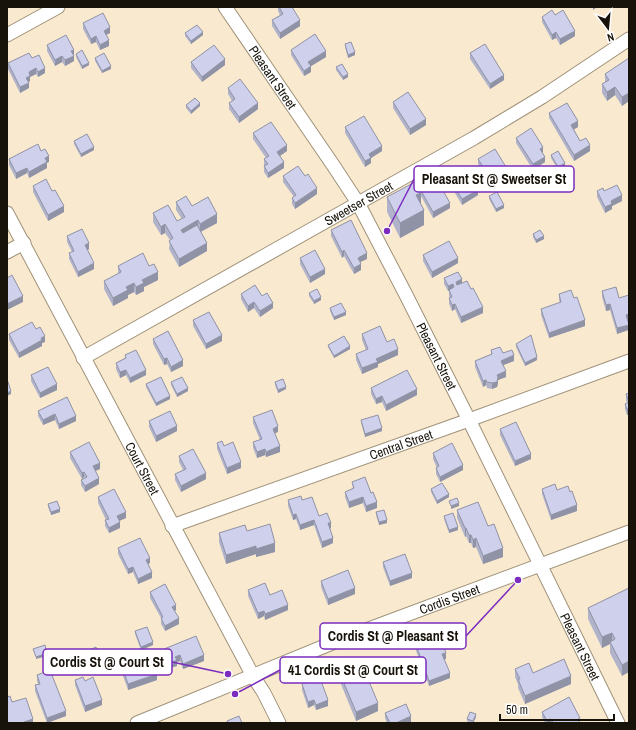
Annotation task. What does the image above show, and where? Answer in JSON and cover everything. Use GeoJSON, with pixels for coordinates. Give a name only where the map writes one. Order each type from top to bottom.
{"type":"FeatureCollection","features":[{"type":"Feature","properties":{"kind":"street"},"geometry":{"type":"LineString","coordinates":[[7,35],[58,7]]}},
{"type":"Feature","properties":{"kind":"street","name":"Pleasant Street"},"geometry":{"type":"LineString","coordinates":[[225,7],[358,203],[402,286],[618,723]]}},
{"type":"Feature","properties":{"kind":"street","name":"Sweetser Street"},"geometry":{"type":"LineString","coordinates":[[83,358],[509,118],[629,39]]}},
{"type":"Feature","properties":{"kind":"street","name":"Court Street"},"geometry":{"type":"LineString","coordinates":[[7,213],[172,526],[279,723]]}},
{"type":"Feature","properties":{"kind":"street"},"geometry":{"type":"LineString","coordinates":[[7,252],[24,243]]}},
{"type":"Feature","properties":{"kind":"street","name":"Central Street"},"geometry":{"type":"LineString","coordinates":[[172,526],[629,361]]}},
{"type":"Feature","properties":{"kind":"street","name":"Cordis Street"},"geometry":{"type":"LineString","coordinates":[[137,723],[347,637],[629,532]]}},
{"type":"Feature","properties":{"kind":"building"},"geometry":{"type":"Polygon","coordinates":[[[279,7],[292,7],[300,20],[280,33],[272,20],[283,14],[279,7]]]}},
{"type":"Feature","properties":{"kind":"building"},"geometry":{"type":"Polygon","coordinates":[[[552,10],[555,15],[563,10],[575,31],[560,39],[556,32],[552,35],[542,17],[552,10]]]}},
{"type":"Feature","properties":{"kind":"building"},"geometry":{"type":"Polygon","coordinates":[[[103,13],[110,27],[104,31],[109,40],[100,45],[96,36],[91,39],[83,23],[103,13]]]}},
{"type":"Feature","properties":{"kind":"building"},"geometry":{"type":"Polygon","coordinates":[[[197,25],[203,32],[191,41],[185,33],[197,25]]]}},
{"type":"Feature","properties":{"kind":"building"},"geometry":{"type":"Polygon","coordinates":[[[315,34],[326,51],[308,62],[311,66],[304,71],[291,50],[315,34]]]}},
{"type":"Feature","properties":{"kind":"building"},"geometry":{"type":"Polygon","coordinates":[[[66,35],[74,50],[71,51],[74,56],[65,60],[62,56],[55,60],[47,45],[66,35]]]}},
{"type":"Feature","properties":{"kind":"building"},"geometry":{"type":"Polygon","coordinates":[[[351,42],[355,52],[348,55],[345,44],[351,42]]]}},
{"type":"Feature","properties":{"kind":"building"},"geometry":{"type":"Polygon","coordinates":[[[485,44],[504,75],[490,84],[470,53],[485,44]]]}},
{"type":"Feature","properties":{"kind":"building"},"geometry":{"type":"Polygon","coordinates":[[[214,45],[225,59],[202,77],[191,62],[214,45]]]}},
{"type":"Feature","properties":{"kind":"building"},"geometry":{"type":"Polygon","coordinates":[[[82,50],[89,63],[82,66],[76,54],[82,50]]]}},
{"type":"Feature","properties":{"kind":"building"},"geometry":{"type":"Polygon","coordinates":[[[29,53],[32,58],[39,55],[45,68],[38,72],[36,68],[29,72],[30,76],[26,78],[29,83],[20,87],[8,63],[29,53]]]}},
{"type":"Feature","properties":{"kind":"building"},"geometry":{"type":"Polygon","coordinates":[[[104,53],[111,66],[102,71],[95,58],[104,53]]]}},
{"type":"Feature","properties":{"kind":"building"},"geometry":{"type":"Polygon","coordinates":[[[629,58],[629,93],[622,97],[615,87],[607,92],[602,84],[609,80],[605,74],[629,58]]]}},
{"type":"Feature","properties":{"kind":"building"},"geometry":{"type":"Polygon","coordinates":[[[342,64],[348,74],[343,77],[336,67],[342,64]]]}},
{"type":"Feature","properties":{"kind":"building"},"geometry":{"type":"Polygon","coordinates":[[[240,79],[258,103],[239,117],[229,103],[235,99],[228,88],[240,79]]]}},
{"type":"Feature","properties":{"kind":"building"},"geometry":{"type":"Polygon","coordinates":[[[408,92],[426,119],[410,129],[393,102],[408,92]]]}},
{"type":"Feature","properties":{"kind":"building"},"geometry":{"type":"Polygon","coordinates":[[[195,98],[200,103],[191,111],[186,105],[195,98]]]}},
{"type":"Feature","properties":{"kind":"building"},"geometry":{"type":"Polygon","coordinates":[[[567,103],[578,121],[571,125],[580,141],[586,138],[590,145],[574,155],[549,113],[567,103]]]}},
{"type":"Feature","properties":{"kind":"building"},"geometry":{"type":"Polygon","coordinates":[[[364,116],[382,146],[369,154],[371,158],[365,161],[345,127],[364,116]]]}},
{"type":"Feature","properties":{"kind":"building"},"geometry":{"type":"Polygon","coordinates":[[[271,122],[287,145],[277,152],[284,162],[268,173],[264,166],[268,164],[264,159],[269,156],[253,133],[271,122]]]}},
{"type":"Feature","properties":{"kind":"building"},"geometry":{"type":"Polygon","coordinates":[[[531,128],[543,147],[540,149],[545,157],[533,164],[516,138],[531,128]]]}},
{"type":"Feature","properties":{"kind":"building"},"geometry":{"type":"Polygon","coordinates":[[[87,134],[94,147],[81,154],[74,141],[87,134]]]}},
{"type":"Feature","properties":{"kind":"building"},"geometry":{"type":"Polygon","coordinates":[[[38,144],[41,151],[45,149],[49,156],[45,158],[47,162],[29,172],[27,168],[16,173],[9,159],[38,144]]]}},
{"type":"Feature","properties":{"kind":"building"},"geometry":{"type":"Polygon","coordinates":[[[495,149],[509,172],[493,182],[478,159],[495,149]]]}},
{"type":"Feature","properties":{"kind":"building"},"geometry":{"type":"Polygon","coordinates":[[[558,151],[565,163],[558,167],[551,155],[558,151]]]}},
{"type":"Feature","properties":{"kind":"building"},"geometry":{"type":"Polygon","coordinates":[[[298,166],[305,176],[308,174],[317,188],[295,203],[292,198],[296,195],[283,176],[298,166]]]}},
{"type":"Feature","properties":{"kind":"building"},"geometry":{"type":"Polygon","coordinates":[[[466,168],[478,190],[462,199],[449,178],[466,168]]]}},
{"type":"Feature","properties":{"kind":"building"},"geometry":{"type":"Polygon","coordinates":[[[46,179],[52,191],[55,190],[64,206],[48,215],[33,186],[46,179]]]}},
{"type":"Feature","properties":{"kind":"building"},"geometry":{"type":"Polygon","coordinates":[[[437,180],[450,203],[433,212],[420,189],[437,180]]]}},
{"type":"Feature","properties":{"kind":"building"},"geometry":{"type":"Polygon","coordinates":[[[415,182],[421,193],[416,195],[424,210],[400,223],[387,197],[415,182]]]}},
{"type":"Feature","properties":{"kind":"building"},"geometry":{"type":"Polygon","coordinates":[[[617,185],[622,195],[611,201],[612,204],[605,207],[597,191],[603,188],[604,191],[617,185]]]}},
{"type":"Feature","properties":{"kind":"building"},"geometry":{"type":"Polygon","coordinates":[[[497,192],[504,205],[496,209],[489,196],[497,192]]]}},
{"type":"Feature","properties":{"kind":"building"},"geometry":{"type":"Polygon","coordinates":[[[186,196],[192,206],[208,197],[217,214],[200,224],[198,220],[181,230],[183,233],[197,225],[207,243],[179,259],[169,241],[173,238],[165,224],[161,227],[153,213],[168,205],[177,221],[185,217],[176,202],[186,196]]]}},
{"type":"Feature","properties":{"kind":"building"},"geometry":{"type":"Polygon","coordinates":[[[351,220],[367,253],[358,258],[361,264],[354,268],[344,250],[342,252],[331,230],[351,220]]]}},
{"type":"Feature","properties":{"kind":"building"},"geometry":{"type":"Polygon","coordinates":[[[82,229],[89,243],[85,245],[94,263],[78,272],[69,253],[74,251],[67,236],[82,229]]]}},
{"type":"Feature","properties":{"kind":"building"},"geometry":{"type":"Polygon","coordinates":[[[540,230],[544,236],[536,240],[533,234],[540,230]]]}},
{"type":"Feature","properties":{"kind":"building"},"geometry":{"type":"Polygon","coordinates":[[[449,241],[458,258],[432,272],[423,255],[449,241]]]}},
{"type":"Feature","properties":{"kind":"building"},"geometry":{"type":"Polygon","coordinates":[[[315,250],[325,269],[310,277],[300,258],[315,250]]]}},
{"type":"Feature","properties":{"kind":"building"},"geometry":{"type":"Polygon","coordinates":[[[143,253],[149,266],[154,264],[158,272],[142,280],[144,283],[136,287],[134,283],[126,287],[128,290],[113,298],[104,281],[121,272],[118,266],[143,253]]]}},
{"type":"Feature","properties":{"kind":"building"},"geometry":{"type":"Polygon","coordinates":[[[458,272],[462,279],[456,282],[457,285],[467,281],[471,289],[473,288],[483,307],[461,317],[455,304],[452,305],[449,298],[452,297],[449,290],[454,287],[453,284],[448,286],[444,278],[458,272]]]}},
{"type":"Feature","properties":{"kind":"building"},"geometry":{"type":"Polygon","coordinates":[[[12,275],[23,296],[7,304],[7,278],[12,275]]]}},
{"type":"Feature","properties":{"kind":"building"},"geometry":{"type":"Polygon","coordinates":[[[255,285],[262,296],[267,293],[273,303],[260,311],[254,302],[248,306],[241,294],[255,285]]]}},
{"type":"Feature","properties":{"kind":"building"},"geometry":{"type":"Polygon","coordinates":[[[616,287],[619,298],[629,295],[629,314],[626,315],[629,325],[617,328],[610,304],[606,305],[602,291],[616,287]]]}},
{"type":"Feature","properties":{"kind":"building"},"geometry":{"type":"Polygon","coordinates":[[[317,289],[321,297],[314,301],[309,293],[317,289]]]}},
{"type":"Feature","properties":{"kind":"building"},"geometry":{"type":"Polygon","coordinates":[[[571,290],[574,298],[577,297],[585,320],[549,333],[541,309],[561,302],[559,294],[571,290]]]}},
{"type":"Feature","properties":{"kind":"building"},"geometry":{"type":"Polygon","coordinates":[[[341,303],[346,312],[334,317],[330,308],[341,303]]]}},
{"type":"Feature","properties":{"kind":"building"},"geometry":{"type":"Polygon","coordinates":[[[209,312],[222,335],[206,344],[193,320],[209,312]]]}},
{"type":"Feature","properties":{"kind":"building"},"geometry":{"type":"Polygon","coordinates":[[[32,322],[36,329],[40,327],[45,336],[41,338],[42,340],[19,353],[9,334],[32,322]]]}},
{"type":"Feature","properties":{"kind":"building"},"geometry":{"type":"Polygon","coordinates":[[[380,326],[387,342],[394,339],[398,349],[376,359],[378,362],[362,368],[356,354],[368,349],[362,334],[380,326]]]}},
{"type":"Feature","properties":{"kind":"building"},"geometry":{"type":"Polygon","coordinates":[[[168,331],[183,360],[171,367],[167,358],[164,359],[153,339],[168,331]]]}},
{"type":"Feature","properties":{"kind":"building"},"geometry":{"type":"Polygon","coordinates":[[[531,335],[537,357],[525,363],[516,344],[531,335]]]}},
{"type":"Feature","properties":{"kind":"building"},"geometry":{"type":"Polygon","coordinates":[[[344,336],[350,346],[334,356],[328,345],[344,336]]]}},
{"type":"Feature","properties":{"kind":"building"},"geometry":{"type":"Polygon","coordinates":[[[500,347],[503,353],[512,350],[514,355],[501,361],[506,371],[497,375],[497,382],[492,383],[487,382],[486,380],[483,381],[475,361],[492,354],[491,350],[500,347]]]}},
{"type":"Feature","properties":{"kind":"building"},"geometry":{"type":"Polygon","coordinates":[[[136,350],[146,370],[130,378],[126,370],[120,372],[116,363],[126,358],[125,355],[136,350]]]}},
{"type":"Feature","properties":{"kind":"building"},"geometry":{"type":"Polygon","coordinates":[[[48,367],[57,384],[40,393],[31,375],[48,367]]]}},
{"type":"Feature","properties":{"kind":"building"},"geometry":{"type":"Polygon","coordinates":[[[407,370],[417,389],[386,405],[382,396],[376,399],[371,388],[407,370]]]}},
{"type":"Feature","properties":{"kind":"building"},"geometry":{"type":"Polygon","coordinates":[[[161,377],[170,396],[156,403],[146,384],[161,377]]]}},
{"type":"Feature","properties":{"kind":"building"},"geometry":{"type":"Polygon","coordinates":[[[182,377],[188,388],[177,394],[171,382],[182,377]]]}},
{"type":"Feature","properties":{"kind":"building"},"geometry":{"type":"Polygon","coordinates":[[[7,379],[11,391],[7,393],[7,379]]]}},
{"type":"Feature","properties":{"kind":"building"},"geometry":{"type":"Polygon","coordinates":[[[283,379],[286,387],[278,390],[275,382],[283,379]]]}},
{"type":"Feature","properties":{"kind":"building"},"geometry":{"type":"Polygon","coordinates":[[[629,393],[629,402],[626,394],[629,393]]]}},
{"type":"Feature","properties":{"kind":"building"},"geometry":{"type":"Polygon","coordinates":[[[67,397],[76,416],[59,424],[55,414],[43,420],[38,411],[67,397]]]}},
{"type":"Feature","properties":{"kind":"building"},"geometry":{"type":"Polygon","coordinates":[[[629,402],[629,408],[627,409],[625,404],[629,402]]]}},
{"type":"Feature","properties":{"kind":"building"},"geometry":{"type":"Polygon","coordinates":[[[272,410],[278,426],[273,429],[280,446],[266,452],[265,449],[257,452],[253,442],[262,439],[253,417],[272,410]]]}},
{"type":"Feature","properties":{"kind":"building"},"geometry":{"type":"Polygon","coordinates":[[[170,411],[177,426],[156,436],[149,421],[170,411]]]}},
{"type":"Feature","properties":{"kind":"building"},"geometry":{"type":"Polygon","coordinates":[[[378,415],[382,428],[365,434],[361,420],[378,415]]]}},
{"type":"Feature","properties":{"kind":"building"},"geometry":{"type":"Polygon","coordinates":[[[516,422],[531,454],[515,461],[500,429],[516,422]]]}},
{"type":"Feature","properties":{"kind":"building"},"geometry":{"type":"Polygon","coordinates":[[[222,441],[224,446],[233,442],[241,462],[227,468],[217,443],[222,441]]]}},
{"type":"Feature","properties":{"kind":"building"},"geometry":{"type":"Polygon","coordinates":[[[89,442],[100,463],[93,466],[99,478],[85,486],[81,480],[87,477],[84,472],[82,473],[70,452],[89,442]]]}},
{"type":"Feature","properties":{"kind":"building"},"geometry":{"type":"Polygon","coordinates":[[[452,443],[463,465],[440,477],[436,468],[439,466],[433,453],[452,443]]]}},
{"type":"Feature","properties":{"kind":"building"},"geometry":{"type":"Polygon","coordinates":[[[193,449],[206,473],[181,486],[175,474],[186,469],[179,456],[193,449]]]}},
{"type":"Feature","properties":{"kind":"building"},"geometry":{"type":"Polygon","coordinates":[[[365,477],[371,493],[373,492],[377,502],[366,506],[363,497],[349,502],[345,492],[354,488],[352,482],[365,477]]]}},
{"type":"Feature","properties":{"kind":"building"},"geometry":{"type":"Polygon","coordinates":[[[442,483],[449,494],[437,501],[431,489],[442,483]]]}},
{"type":"Feature","properties":{"kind":"building"},"geometry":{"type":"Polygon","coordinates":[[[555,484],[557,490],[568,486],[570,492],[572,491],[577,505],[551,515],[542,489],[555,484]]]}},
{"type":"Feature","properties":{"kind":"building"},"geometry":{"type":"Polygon","coordinates":[[[114,489],[126,512],[117,516],[120,522],[109,528],[105,520],[109,519],[98,497],[114,489]]]}},
{"type":"Feature","properties":{"kind":"building"},"geometry":{"type":"Polygon","coordinates":[[[301,496],[302,500],[312,497],[319,516],[327,513],[331,523],[328,523],[333,538],[322,542],[314,520],[300,525],[296,514],[293,515],[288,500],[301,496]]]}},
{"type":"Feature","properties":{"kind":"building"},"geometry":{"type":"Polygon","coordinates":[[[457,498],[459,503],[451,506],[449,501],[457,498]]]}},
{"type":"Feature","properties":{"kind":"building"},"geometry":{"type":"Polygon","coordinates":[[[57,501],[60,509],[51,512],[48,504],[57,501]]]}},
{"type":"Feature","properties":{"kind":"building"},"geometry":{"type":"Polygon","coordinates":[[[478,502],[488,526],[494,524],[503,548],[483,556],[476,538],[473,540],[471,535],[469,535],[457,510],[478,502]]]}},
{"type":"Feature","properties":{"kind":"building"},"geometry":{"type":"Polygon","coordinates":[[[384,510],[387,520],[379,522],[376,512],[384,510]]]}},
{"type":"Feature","properties":{"kind":"building"},"geometry":{"type":"Polygon","coordinates":[[[453,513],[458,527],[449,530],[444,516],[453,513]]]}},
{"type":"Feature","properties":{"kind":"building"},"geometry":{"type":"Polygon","coordinates":[[[270,524],[275,543],[256,549],[256,546],[226,555],[219,533],[245,525],[247,531],[270,524]]]}},
{"type":"Feature","properties":{"kind":"building"},"geometry":{"type":"Polygon","coordinates":[[[140,538],[150,558],[146,560],[152,572],[138,579],[133,567],[128,569],[118,548],[140,538]]]}},
{"type":"Feature","properties":{"kind":"building"},"geometry":{"type":"Polygon","coordinates":[[[405,554],[412,573],[390,581],[383,562],[405,554]]]}},
{"type":"Feature","properties":{"kind":"building"},"geometry":{"type":"Polygon","coordinates":[[[348,570],[355,588],[328,599],[321,581],[348,570]]]}},
{"type":"Feature","properties":{"kind":"building"},"geometry":{"type":"Polygon","coordinates":[[[265,583],[270,595],[282,590],[288,605],[265,614],[264,611],[258,613],[248,590],[265,583]]]}},
{"type":"Feature","properties":{"kind":"building"},"geometry":{"type":"Polygon","coordinates":[[[165,584],[176,605],[172,607],[179,618],[165,626],[161,618],[163,617],[150,592],[165,584]]]}},
{"type":"Feature","properties":{"kind":"building"},"geometry":{"type":"Polygon","coordinates":[[[629,588],[629,661],[622,665],[610,642],[615,639],[612,633],[602,637],[588,608],[629,588]]]}},
{"type":"Feature","properties":{"kind":"building"},"geometry":{"type":"Polygon","coordinates":[[[147,627],[153,642],[141,647],[135,631],[147,627]]]}},
{"type":"Feature","properties":{"kind":"building"},"geometry":{"type":"Polygon","coordinates":[[[439,633],[446,653],[442,654],[450,673],[429,681],[415,642],[439,633]]]}},
{"type":"Feature","properties":{"kind":"building"},"geometry":{"type":"Polygon","coordinates":[[[196,636],[204,655],[183,664],[180,655],[175,657],[177,660],[170,663],[164,649],[196,636]]]}},
{"type":"Feature","properties":{"kind":"building"},"geometry":{"type":"Polygon","coordinates":[[[45,645],[47,653],[36,657],[33,649],[45,645]]]}},
{"type":"Feature","properties":{"kind":"building"},"geometry":{"type":"Polygon","coordinates":[[[96,647],[103,665],[94,668],[87,651],[96,647]]]}},
{"type":"Feature","properties":{"kind":"building"},"geometry":{"type":"Polygon","coordinates":[[[151,657],[157,674],[128,684],[122,667],[151,657]]]}},
{"type":"Feature","properties":{"kind":"building"},"geometry":{"type":"Polygon","coordinates":[[[564,659],[571,676],[525,696],[518,679],[520,679],[515,669],[529,663],[533,673],[564,659]]]}},
{"type":"Feature","properties":{"kind":"building"},"geometry":{"type":"Polygon","coordinates":[[[356,661],[364,680],[368,679],[378,703],[356,712],[338,669],[356,661]]]}},
{"type":"Feature","properties":{"kind":"building"},"geometry":{"type":"Polygon","coordinates":[[[50,670],[66,711],[47,718],[35,685],[40,684],[37,675],[50,670]]]}},
{"type":"Feature","properties":{"kind":"building"},"geometry":{"type":"Polygon","coordinates":[[[83,677],[85,681],[93,677],[102,700],[85,706],[75,680],[83,677]]]}},
{"type":"Feature","properties":{"kind":"building"},"geometry":{"type":"Polygon","coordinates":[[[320,678],[328,700],[316,705],[314,700],[308,702],[302,684],[320,678]]]}},
{"type":"Feature","properties":{"kind":"building"},"geometry":{"type":"Polygon","coordinates":[[[10,696],[12,702],[26,698],[33,719],[24,722],[25,723],[8,723],[7,697],[10,696]]]}},
{"type":"Feature","properties":{"kind":"building"},"geometry":{"type":"Polygon","coordinates":[[[569,697],[580,718],[578,719],[580,723],[553,723],[551,719],[547,721],[542,712],[569,697]]]}},
{"type":"Feature","properties":{"kind":"building"},"geometry":{"type":"Polygon","coordinates":[[[406,704],[411,716],[396,723],[390,723],[385,713],[406,704]]]}},
{"type":"Feature","properties":{"kind":"building"},"geometry":{"type":"Polygon","coordinates":[[[470,712],[476,714],[473,721],[467,719],[470,712]]]}},
{"type":"Feature","properties":{"kind":"building"},"geometry":{"type":"Polygon","coordinates":[[[239,716],[242,723],[228,723],[227,721],[239,716]]]}},
{"type":"Feature","properties":{"kind":"place","name":"Pleasant St @ Sweetser St"},"geometry":{"type":"Point","coordinates":[387,231]}},
{"type":"Feature","properties":{"kind":"place","name":"Cordis St @ Pleasant St"},"geometry":{"type":"Point","coordinates":[518,580]}},
{"type":"Feature","properties":{"kind":"place","name":"Cordis St @ Court St"},"geometry":{"type":"Point","coordinates":[228,674]}},
{"type":"Feature","properties":{"kind":"place","name":"41 Cordis St @ Court St"},"geometry":{"type":"Point","coordinates":[235,694]}}]}
